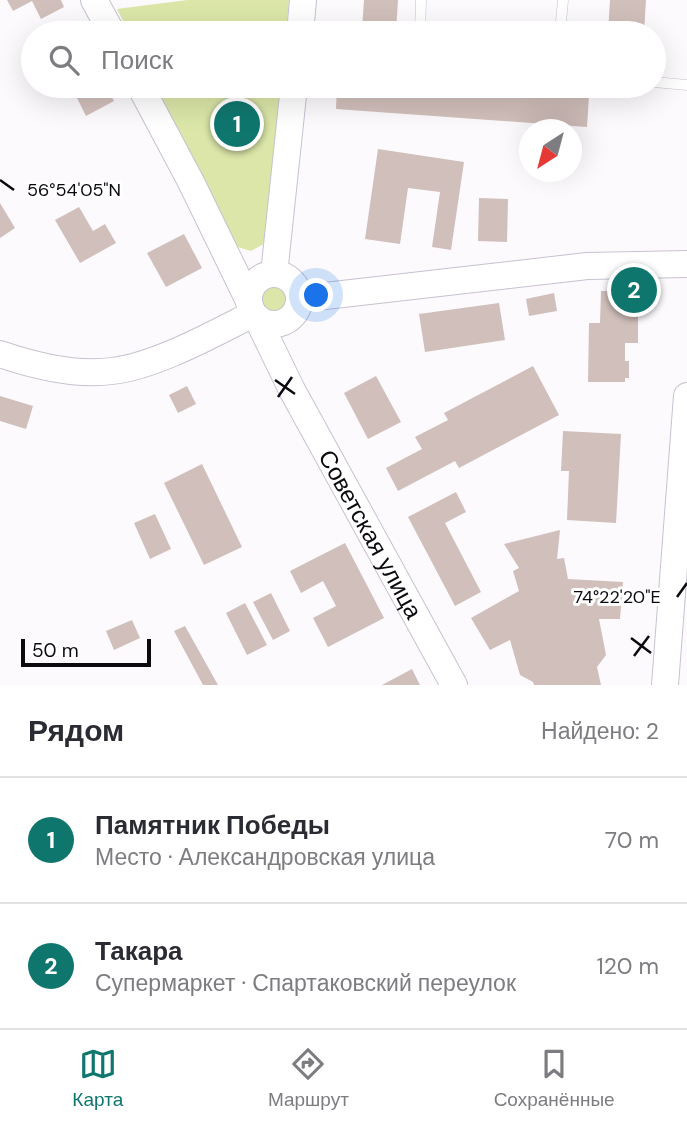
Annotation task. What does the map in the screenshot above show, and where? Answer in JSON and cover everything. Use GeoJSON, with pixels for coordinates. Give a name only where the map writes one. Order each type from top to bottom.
{"type":"FeatureCollection","features":[{"type":"Feature","properties":{"kind":"main road"},"geometry":{"type":"LineString","coordinates":[[94,0],[105,21]]}},
{"type":"Feature","properties":{"kind":"main road"},"geometry":{"type":"LineString","coordinates":[[301,21],[303,0]]}},
{"type":"Feature","properties":{"kind":"main road","name":"Советская улица"},"geometry":{"type":"LineString","coordinates":[[146,98],[227,254],[288,382],[454,685]]}},
{"type":"Feature","properties":{"kind":"main road"},"geometry":{"type":"LineString","coordinates":[[270,274],[292,98]]}},
{"type":"Feature","properties":{"kind":"main road"},"geometry":{"type":"LineString","coordinates":[[227,254],[252,270],[282,275],[294,284],[297,307],[289,348],[288,382]]}},
{"type":"Feature","properties":{"kind":"main road"},"geometry":{"type":"LineString","coordinates":[[270,274],[253,284],[253,311],[266,323],[281,323],[297,307],[587,266],[687,264]]}},
{"type":"Feature","properties":{"kind":"main road"},"geometry":{"type":"LineString","coordinates":[[0,354],[73,372],[113,371],[148,362],[253,311]]}},
{"type":"Feature","properties":{"kind":"main road"},"geometry":{"type":"LineString","coordinates":[[665,685],[687,396]]}},
{"type":"Feature","properties":{"kind":"lane"},"geometry":{"type":"LineString","coordinates":[[420,21],[421,0]]}},
{"type":"Feature","properties":{"kind":"lane"},"geometry":{"type":"LineString","coordinates":[[561,21],[563,0]]}},
{"type":"Feature","properties":{"kind":"lane"},"geometry":{"type":"LineString","coordinates":[[666,83],[687,85]]}},
{"type":"Feature","properties":{"kind":"green space"},"geometry":{"type":"Polygon","coordinates":[[[187,0],[289,0],[287,21],[123,21],[117,9],[187,0]]]}},
{"type":"Feature","properties":{"kind":"green space"},"geometry":{"type":"Polygon","coordinates":[[[161,98],[280,98],[268,235],[262,245],[251,251],[238,247],[228,234],[161,98]]]}},
{"type":"Feature","properties":{"kind":"green space"},"geometry":{"type":"Polygon","coordinates":[[[274,286],[284,290],[288,300],[284,310],[274,314],[264,310],[260,300],[264,290],[274,286]]]}},
{"type":"Feature","properties":{"kind":"building"},"geometry":{"type":"Polygon","coordinates":[[[7,0],[61,0],[64,7],[41,19],[32,1],[13,11],[7,0]]]}},
{"type":"Feature","properties":{"kind":"building"},"geometry":{"type":"Polygon","coordinates":[[[364,0],[398,0],[397,21],[363,21],[364,0]]]}},
{"type":"Feature","properties":{"kind":"building"},"geometry":{"type":"Polygon","coordinates":[[[610,0],[646,0],[645,21],[609,21],[610,0]]]}},
{"type":"Feature","properties":{"kind":"building"},"geometry":{"type":"Polygon","coordinates":[[[77,98],[112,98],[114,101],[86,116],[77,98]]]}},
{"type":"Feature","properties":{"kind":"building"},"geometry":{"type":"Polygon","coordinates":[[[336,98],[589,98],[587,127],[582,127],[582,119],[519,119],[519,122],[336,109],[336,98]]]}},
{"type":"Feature","properties":{"kind":"building"},"geometry":{"type":"Polygon","coordinates":[[[378,149],[464,162],[451,250],[432,247],[440,192],[408,188],[400,244],[365,239],[378,149]]]}},
{"type":"Feature","properties":{"kind":"building"},"geometry":{"type":"Polygon","coordinates":[[[479,198],[508,199],[507,242],[478,241],[479,198]]]}},
{"type":"Feature","properties":{"kind":"building"},"geometry":{"type":"Polygon","coordinates":[[[0,203],[15,228],[0,238],[0,203]]]}},
{"type":"Feature","properties":{"kind":"building"},"geometry":{"type":"Polygon","coordinates":[[[79,207],[93,231],[105,224],[116,243],[80,263],[55,220],[79,207]]]}},
{"type":"Feature","properties":{"kind":"building"},"geometry":{"type":"Polygon","coordinates":[[[184,234],[202,268],[166,287],[147,253],[184,234]]]}},
{"type":"Feature","properties":{"kind":"building"},"geometry":{"type":"Polygon","coordinates":[[[625,285],[638,285],[638,343],[625,343],[629,378],[625,378],[625,382],[588,382],[589,323],[600,323],[601,291],[625,291],[625,285]]]}},
{"type":"Feature","properties":{"kind":"building"},"geometry":{"type":"Polygon","coordinates":[[[554,293],[557,311],[529,316],[526,299],[554,293]]]}},
{"type":"Feature","properties":{"kind":"building"},"geometry":{"type":"Polygon","coordinates":[[[499,303],[505,340],[425,352],[419,314],[499,303]]]}},
{"type":"Feature","properties":{"kind":"building"},"geometry":{"type":"Polygon","coordinates":[[[533,366],[559,415],[459,468],[455,461],[398,491],[386,468],[422,449],[415,437],[448,420],[444,413],[533,366]]]}},
{"type":"Feature","properties":{"kind":"building"},"geometry":{"type":"Polygon","coordinates":[[[376,376],[401,422],[368,439],[344,393],[376,376]]]}},
{"type":"Feature","properties":{"kind":"building"},"geometry":{"type":"Polygon","coordinates":[[[187,386],[196,404],[178,413],[169,395],[187,386]]]}},
{"type":"Feature","properties":{"kind":"building"},"geometry":{"type":"Polygon","coordinates":[[[0,396],[33,406],[26,429],[0,421],[0,396]]]}},
{"type":"Feature","properties":{"kind":"building"},"geometry":{"type":"Polygon","coordinates":[[[563,431],[621,434],[616,523],[567,520],[569,471],[561,471],[563,431]]]}},
{"type":"Feature","properties":{"kind":"building"},"geometry":{"type":"Polygon","coordinates":[[[202,464],[242,547],[204,565],[164,483],[202,464]]]}},
{"type":"Feature","properties":{"kind":"building"},"geometry":{"type":"Polygon","coordinates":[[[456,492],[466,512],[445,523],[481,592],[455,606],[408,517],[456,492]]]}},
{"type":"Feature","properties":{"kind":"building"},"geometry":{"type":"Polygon","coordinates":[[[155,514],[171,549],[150,559],[134,523],[155,514]]]}},
{"type":"Feature","properties":{"kind":"building"},"geometry":{"type":"Polygon","coordinates":[[[560,530],[557,559],[564,558],[568,579],[623,582],[620,619],[599,619],[606,655],[597,667],[601,685],[534,685],[520,675],[510,640],[490,650],[471,618],[519,591],[513,571],[519,568],[504,544],[560,530]]]}},
{"type":"Feature","properties":{"kind":"building"},"geometry":{"type":"Polygon","coordinates":[[[345,543],[384,618],[328,647],[313,618],[336,606],[323,581],[301,593],[290,571],[345,543]]]}},
{"type":"Feature","properties":{"kind":"building"},"geometry":{"type":"Polygon","coordinates":[[[271,593],[290,631],[273,640],[253,602],[271,593]]]}},
{"type":"Feature","properties":{"kind":"building"},"geometry":{"type":"Polygon","coordinates":[[[245,603],[267,645],[247,655],[226,613],[245,603]]]}},
{"type":"Feature","properties":{"kind":"building"},"geometry":{"type":"Polygon","coordinates":[[[132,620],[140,638],[114,650],[106,631],[132,620]]]}},
{"type":"Feature","properties":{"kind":"building"},"geometry":{"type":"Polygon","coordinates":[[[185,626],[218,685],[203,685],[174,631],[185,626]]]}},
{"type":"Feature","properties":{"kind":"building"},"geometry":{"type":"Polygon","coordinates":[[[412,669],[420,685],[382,685],[412,669]]]}},
{"type":"Feature","properties":{"kind":"place","name":"Памятник Победы"},"geometry":{"type":"Point","coordinates":[237,124]}},
{"type":"Feature","properties":{"kind":"place","name":"Такара"},"geometry":{"type":"Point","coordinates":[634,290]}}]}
